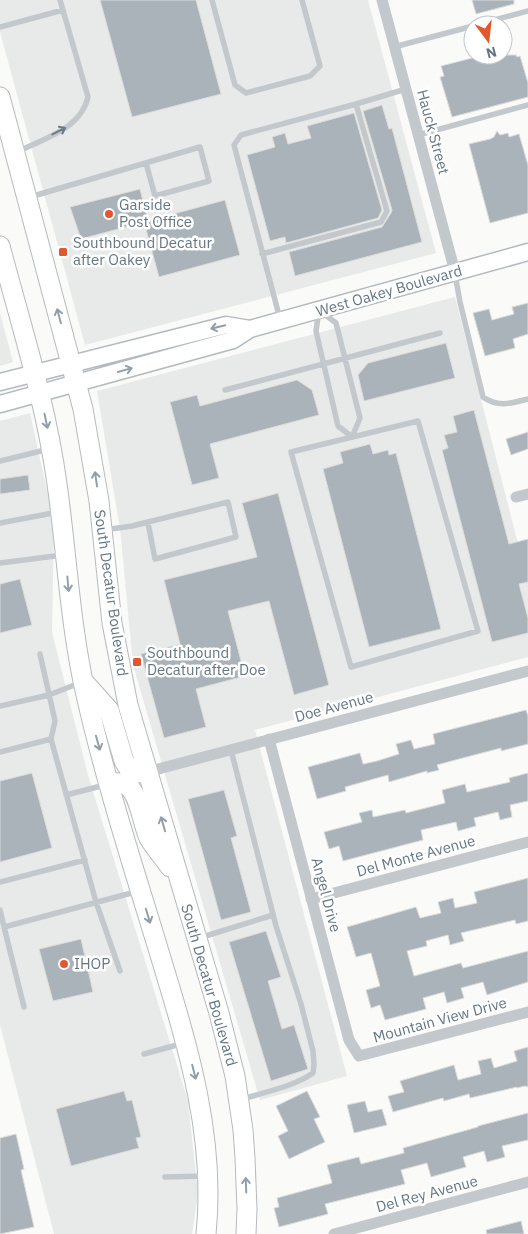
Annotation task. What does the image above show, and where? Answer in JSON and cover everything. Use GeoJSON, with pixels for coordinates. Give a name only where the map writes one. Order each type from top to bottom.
{"type":"FeatureCollection","features":[{"type":"Feature","properties":{"kind":"main road","name":"South Decatur Boulevard"},"geometry":{"type":"LineString","coordinates":[[0,97],[78,384],[94,466],[112,623],[121,677],[228,1046],[243,1130],[246,1234]]}},
{"type":"Feature","properties":{"kind":"main road"},"geometry":{"type":"LineString","coordinates":[[0,246],[34,373],[51,449],[73,626],[83,681],[110,783],[198,1088],[203,1118],[208,1176],[206,1234]]}},
{"type":"Feature","properties":{"kind":"main road","name":"West Oakey Boulevard"},"geometry":{"type":"LineString","coordinates":[[0,404],[233,340],[250,329],[528,252]]}},
{"type":"Feature","properties":{"kind":"main road","name":"West Oakey Boulevard"},"geometry":{"type":"LineString","coordinates":[[0,382],[226,325],[250,329]]}},
{"type":"Feature","properties":{"kind":"main road"},"geometry":{"type":"LineString","coordinates":[[83,681],[109,710],[124,761],[129,769],[136,773],[147,772]]}},
{"type":"Feature","properties":{"kind":"main road"},"geometry":{"type":"LineString","coordinates":[[110,783],[126,784],[132,790],[149,837],[178,878]]}},
{"type":"Feature","properties":{"kind":"street","name":"Hauck Street"},"geometry":{"type":"LineString","coordinates":[[382,0],[455,272]]}},
{"type":"Feature","properties":{"kind":"street"},"geometry":{"type":"LineString","coordinates":[[516,497],[528,494]]}},
{"type":"Feature","properties":{"kind":"street","name":"Doe Avenue"},"geometry":{"type":"LineString","coordinates":[[147,772],[528,671]]}},
{"type":"Feature","properties":{"kind":"street","name":"Angel Drive"},"geometry":{"type":"LineString","coordinates":[[269,739],[349,1040],[359,1056]]}},
{"type":"Feature","properties":{"kind":"street","name":"Del Monte Avenue"},"geometry":{"type":"LineString","coordinates":[[311,899],[528,842]]}},
{"type":"Feature","properties":{"kind":"street","name":"Mountain View Drive"},"geometry":{"type":"LineString","coordinates":[[359,1056],[528,1012]]}},
{"type":"Feature","properties":{"kind":"street","name":"Del Rey Avenue"},"geometry":{"type":"LineString","coordinates":[[334,1234],[528,1182]]}},
{"type":"Feature","properties":{"kind":"lane"},"geometry":{"type":"LineString","coordinates":[[15,153],[67,127],[78,118],[86,106],[88,97],[60,0]]}},
{"type":"Feature","properties":{"kind":"lane"},"geometry":{"type":"LineString","coordinates":[[212,0],[235,85],[246,93],[310,76],[320,66],[302,0]]}},
{"type":"Feature","properties":{"kind":"lane"},"geometry":{"type":"LineString","coordinates":[[0,26],[63,10]]}},
{"type":"Feature","properties":{"kind":"lane"},"geometry":{"type":"LineString","coordinates":[[513,15],[528,11]]}},
{"type":"Feature","properties":{"kind":"lane"},"geometry":{"type":"LineString","coordinates":[[394,47],[463,28]]}},
{"type":"Feature","properties":{"kind":"lane"},"geometry":{"type":"LineString","coordinates":[[280,321],[234,145],[241,135],[406,89]]}},
{"type":"Feature","properties":{"kind":"lane"},"geometry":{"type":"LineString","coordinates":[[262,254],[381,222],[387,211],[356,104]]}},
{"type":"Feature","properties":{"kind":"lane"},"geometry":{"type":"LineString","coordinates":[[418,135],[528,105]]}},
{"type":"Feature","properties":{"kind":"lane"},"geometry":{"type":"LineString","coordinates":[[28,198],[146,163],[200,147],[210,181],[155,196],[146,163]]}},
{"type":"Feature","properties":{"kind":"lane"},"geometry":{"type":"LineString","coordinates":[[455,272],[460,302],[483,397],[491,403],[502,404],[528,399]]}},
{"type":"Feature","properties":{"kind":"lane"},"geometry":{"type":"LineString","coordinates":[[319,310],[336,324],[345,358],[360,418],[352,436]]}},
{"type":"Feature","properties":{"kind":"lane"},"geometry":{"type":"LineString","coordinates":[[319,310],[316,331],[338,426],[352,436],[418,421],[478,631],[351,667],[291,452],[352,436]]}},
{"type":"Feature","properties":{"kind":"lane"},"geometry":{"type":"LineString","coordinates":[[225,390],[440,333]]}},
{"type":"Feature","properties":{"kind":"lane"},"geometry":{"type":"LineString","coordinates":[[0,459],[51,449]]}},
{"type":"Feature","properties":{"kind":"lane"},"geometry":{"type":"LineString","coordinates":[[102,531],[148,522],[228,502],[236,537],[155,559],[148,522]]}},
{"type":"Feature","properties":{"kind":"lane"},"geometry":{"type":"LineString","coordinates":[[0,523],[60,512]]}},
{"type":"Feature","properties":{"kind":"lane"},"geometry":{"type":"LineString","coordinates":[[0,564],[65,555]]}},
{"type":"Feature","properties":{"kind":"lane"},"geometry":{"type":"LineString","coordinates":[[40,654],[55,721],[52,739],[66,795],[96,902],[120,971]]}},
{"type":"Feature","properties":{"kind":"lane"},"geometry":{"type":"LineString","coordinates":[[0,706],[49,695],[83,681]]}},
{"type":"Feature","properties":{"kind":"lane"},"geometry":{"type":"LineString","coordinates":[[0,752],[52,739]]}},
{"type":"Feature","properties":{"kind":"lane"},"geometry":{"type":"LineString","coordinates":[[231,750],[273,915],[301,1004],[313,1051],[314,1064],[312,1073],[307,1077],[239,1100]]}},
{"type":"Feature","properties":{"kind":"lane"},"geometry":{"type":"LineString","coordinates":[[66,795],[110,783]]}},
{"type":"Feature","properties":{"kind":"lane"},"geometry":{"type":"LineString","coordinates":[[0,882],[85,860]]}},
{"type":"Feature","properties":{"kind":"lane"},"geometry":{"type":"LineString","coordinates":[[4,927],[141,891]]}},
{"type":"Feature","properties":{"kind":"lane"},"geometry":{"type":"LineString","coordinates":[[0,910],[24,1007]]}},
{"type":"Feature","properties":{"kind":"lane"},"geometry":{"type":"LineString","coordinates":[[197,939],[273,915]]}},
{"type":"Feature","properties":{"kind":"lane"},"geometry":{"type":"LineString","coordinates":[[144,1054],[186,1042]]}},
{"type":"Feature","properties":{"kind":"lane"},"geometry":{"type":"LineString","coordinates":[[166,1177],[208,1176]]}},
{"type":"Feature","properties":{"kind":"shaded area"},"geometry":{"type":"Polygon","coordinates":[[[0,0],[368,0],[436,253],[85,345],[0,32],[0,0]]]}},
{"type":"Feature","properties":{"kind":"shaded area"},"geometry":{"type":"Polygon","coordinates":[[[455,297],[528,583],[528,657],[255,730],[347,1076],[260,1100],[133,665],[120,528],[97,391],[455,297]]]}},
{"type":"Feature","properties":{"kind":"shaded area"},"geometry":{"type":"Polygon","coordinates":[[[0,313],[13,362],[0,366],[0,313]]]}},
{"type":"Feature","properties":{"kind":"shaded area"},"geometry":{"type":"Polygon","coordinates":[[[30,413],[54,523],[52,632],[88,775],[188,1101],[198,1194],[192,1234],[54,1234],[0,1025],[0,421],[30,413]]]}},
{"type":"Feature","properties":{"kind":"building"},"geometry":{"type":"Polygon","coordinates":[[[100,0],[196,0],[221,94],[132,117],[100,0]]]}},
{"type":"Feature","properties":{"kind":"building"},"geometry":{"type":"Polygon","coordinates":[[[472,0],[514,0],[514,4],[476,14],[472,0]]]}},
{"type":"Feature","properties":{"kind":"building"},"geometry":{"type":"Polygon","coordinates":[[[513,55],[520,56],[528,83],[528,97],[452,117],[440,77],[444,76],[441,66],[463,60],[463,65],[513,65],[513,55]]]}},
{"type":"Feature","properties":{"kind":"building"},"geometry":{"type":"Polygon","coordinates":[[[382,105],[389,129],[392,128],[422,242],[295,276],[289,252],[382,227],[391,213],[392,210],[363,111],[382,105]]]}},
{"type":"Feature","properties":{"kind":"building"},"geometry":{"type":"Polygon","coordinates":[[[354,113],[382,210],[378,218],[286,243],[285,237],[270,241],[247,155],[275,147],[272,137],[285,133],[288,144],[311,138],[307,126],[354,113]]]}},
{"type":"Feature","properties":{"kind":"building"},"geometry":{"type":"Polygon","coordinates":[[[497,131],[500,135],[508,133],[509,137],[519,134],[528,165],[528,213],[490,223],[469,144],[490,139],[494,137],[497,131]]]}},
{"type":"Feature","properties":{"kind":"building","name":"Garside Post Office"},"geometry":{"type":"Polygon","coordinates":[[[140,189],[148,221],[81,239],[70,207],[140,189]]]}},
{"type":"Feature","properties":{"kind":"building"},"geometry":{"type":"Polygon","coordinates":[[[225,200],[240,255],[159,277],[144,222],[225,200]]]}},
{"type":"Feature","properties":{"kind":"building"},"geometry":{"type":"Polygon","coordinates":[[[528,303],[528,334],[513,339],[515,348],[485,356],[473,313],[489,309],[492,320],[514,314],[512,307],[528,303]]]}},
{"type":"Feature","properties":{"kind":"building"},"geometry":{"type":"Polygon","coordinates":[[[446,343],[455,378],[364,401],[358,375],[368,363],[446,343]]]}},
{"type":"Feature","properties":{"kind":"building"},"geometry":{"type":"Polygon","coordinates":[[[297,380],[312,390],[319,415],[210,444],[219,478],[192,485],[170,402],[197,395],[200,406],[297,380]]]}},
{"type":"Feature","properties":{"kind":"building"},"geometry":{"type":"Polygon","coordinates":[[[474,410],[509,544],[528,539],[528,582],[519,584],[528,618],[528,633],[492,642],[442,450],[448,448],[444,435],[457,432],[453,416],[474,410]]]}},
{"type":"Feature","properties":{"kind":"building"},"geometry":{"type":"Polygon","coordinates":[[[528,432],[528,449],[511,455],[506,439],[528,432]]]}},
{"type":"Feature","properties":{"kind":"building"},"geometry":{"type":"Polygon","coordinates":[[[370,444],[373,454],[388,450],[389,455],[396,453],[441,629],[369,647],[323,469],[343,463],[340,452],[370,444]]]}},
{"type":"Feature","properties":{"kind":"building"},"geometry":{"type":"Polygon","coordinates":[[[28,475],[30,490],[0,494],[0,479],[28,475]]]}},
{"type":"Feature","properties":{"kind":"building"},"geometry":{"type":"Polygon","coordinates":[[[278,493],[329,685],[294,695],[269,601],[228,611],[245,676],[196,689],[206,727],[164,738],[141,654],[180,644],[164,580],[257,557],[242,503],[278,493]]]}},
{"type":"Feature","properties":{"kind":"building"},"geometry":{"type":"Polygon","coordinates":[[[20,579],[32,625],[0,633],[0,584],[20,579]]]}},
{"type":"Feature","properties":{"kind":"building"},"geometry":{"type":"Polygon","coordinates":[[[526,710],[528,716],[528,744],[501,751],[501,748],[437,765],[439,770],[427,773],[427,771],[389,782],[388,775],[345,787],[346,791],[317,799],[308,767],[360,753],[363,764],[377,761],[399,754],[396,744],[411,740],[414,749],[435,744],[433,734],[526,710]]]}},
{"type":"Feature","properties":{"kind":"building"},"geometry":{"type":"Polygon","coordinates":[[[32,773],[52,848],[0,862],[0,781],[32,773]]]}},
{"type":"Feature","properties":{"kind":"building"},"geometry":{"type":"Polygon","coordinates":[[[528,773],[528,801],[510,805],[512,817],[500,820],[498,812],[474,818],[476,826],[458,831],[456,822],[421,830],[423,840],[343,861],[339,846],[329,849],[324,832],[362,822],[359,813],[372,810],[373,817],[405,810],[406,813],[445,803],[442,790],[465,784],[467,792],[510,782],[509,778],[528,773]]]}},
{"type":"Feature","properties":{"kind":"building"},"geometry":{"type":"Polygon","coordinates":[[[224,790],[237,836],[231,838],[251,912],[221,920],[188,799],[224,790]]]}},
{"type":"Feature","properties":{"kind":"building"},"geometry":{"type":"Polygon","coordinates":[[[528,878],[528,921],[516,924],[515,920],[461,933],[464,941],[450,945],[448,935],[426,941],[427,946],[407,951],[414,976],[461,963],[463,968],[528,951],[528,982],[487,995],[483,982],[461,988],[464,998],[447,1003],[444,992],[423,998],[426,1009],[385,1020],[380,1005],[371,1008],[366,990],[380,986],[371,953],[356,957],[347,927],[416,907],[420,918],[441,913],[438,902],[453,898],[455,908],[477,903],[474,892],[528,878]]]}},
{"type":"Feature","properties":{"kind":"building"},"geometry":{"type":"Polygon","coordinates":[[[266,931],[281,977],[268,981],[282,1029],[294,1025],[308,1069],[271,1081],[229,942],[266,931]]]}},
{"type":"Feature","properties":{"kind":"building","name":"IHOP"},"geometry":{"type":"Polygon","coordinates":[[[81,939],[93,992],[53,1001],[39,949],[81,939]]]}},
{"type":"Feature","properties":{"kind":"building"},"geometry":{"type":"Polygon","coordinates":[[[528,1047],[528,1087],[517,1087],[470,1098],[469,1094],[444,1101],[443,1098],[393,1112],[388,1096],[404,1092],[400,1081],[454,1065],[458,1080],[481,1074],[478,1061],[491,1058],[494,1068],[517,1061],[514,1051],[528,1047]]]}},
{"type":"Feature","properties":{"kind":"building"},"geometry":{"type":"Polygon","coordinates":[[[124,1091],[127,1101],[132,1100],[141,1137],[136,1138],[139,1148],[71,1166],[56,1109],[124,1091]]]}},
{"type":"Feature","properties":{"kind":"building"},"geometry":{"type":"Polygon","coordinates":[[[307,1091],[320,1117],[314,1119],[325,1142],[289,1159],[278,1136],[288,1131],[276,1106],[307,1091]]]}},
{"type":"Feature","properties":{"kind":"building"},"geometry":{"type":"Polygon","coordinates":[[[365,1101],[368,1112],[382,1109],[387,1125],[354,1133],[347,1105],[365,1101]]]}},
{"type":"Feature","properties":{"kind":"building"},"geometry":{"type":"Polygon","coordinates":[[[528,1113],[528,1140],[502,1146],[505,1157],[487,1162],[484,1151],[463,1157],[466,1167],[431,1177],[427,1163],[401,1170],[405,1184],[325,1204],[328,1214],[279,1227],[274,1208],[279,1207],[277,1198],[332,1183],[327,1165],[359,1157],[361,1164],[404,1153],[403,1148],[528,1113]]]}},
{"type":"Feature","properties":{"kind":"building"},"geometry":{"type":"Polygon","coordinates":[[[16,1134],[24,1169],[21,1170],[34,1227],[0,1234],[0,1138],[16,1134]]]}},
{"type":"Feature","properties":{"kind":"building"},"geometry":{"type":"Polygon","coordinates":[[[521,1221],[524,1234],[487,1234],[486,1230],[521,1221]]]}},
{"type":"Feature","properties":{"kind":"place","name":"Garside Post Office"},"geometry":{"type":"Point","coordinates":[109,214]}},
{"type":"Feature","properties":{"kind":"place","name":"Southbound Decatur after Oakey"},"geometry":{"type":"Point","coordinates":[63,252]}},
{"type":"Feature","properties":{"kind":"place","name":"Southbound Decatur after Doe"},"geometry":{"type":"Point","coordinates":[137,662]}},
{"type":"Feature","properties":{"kind":"place","name":"IHOP"},"geometry":{"type":"Point","coordinates":[64,964]}}]}
